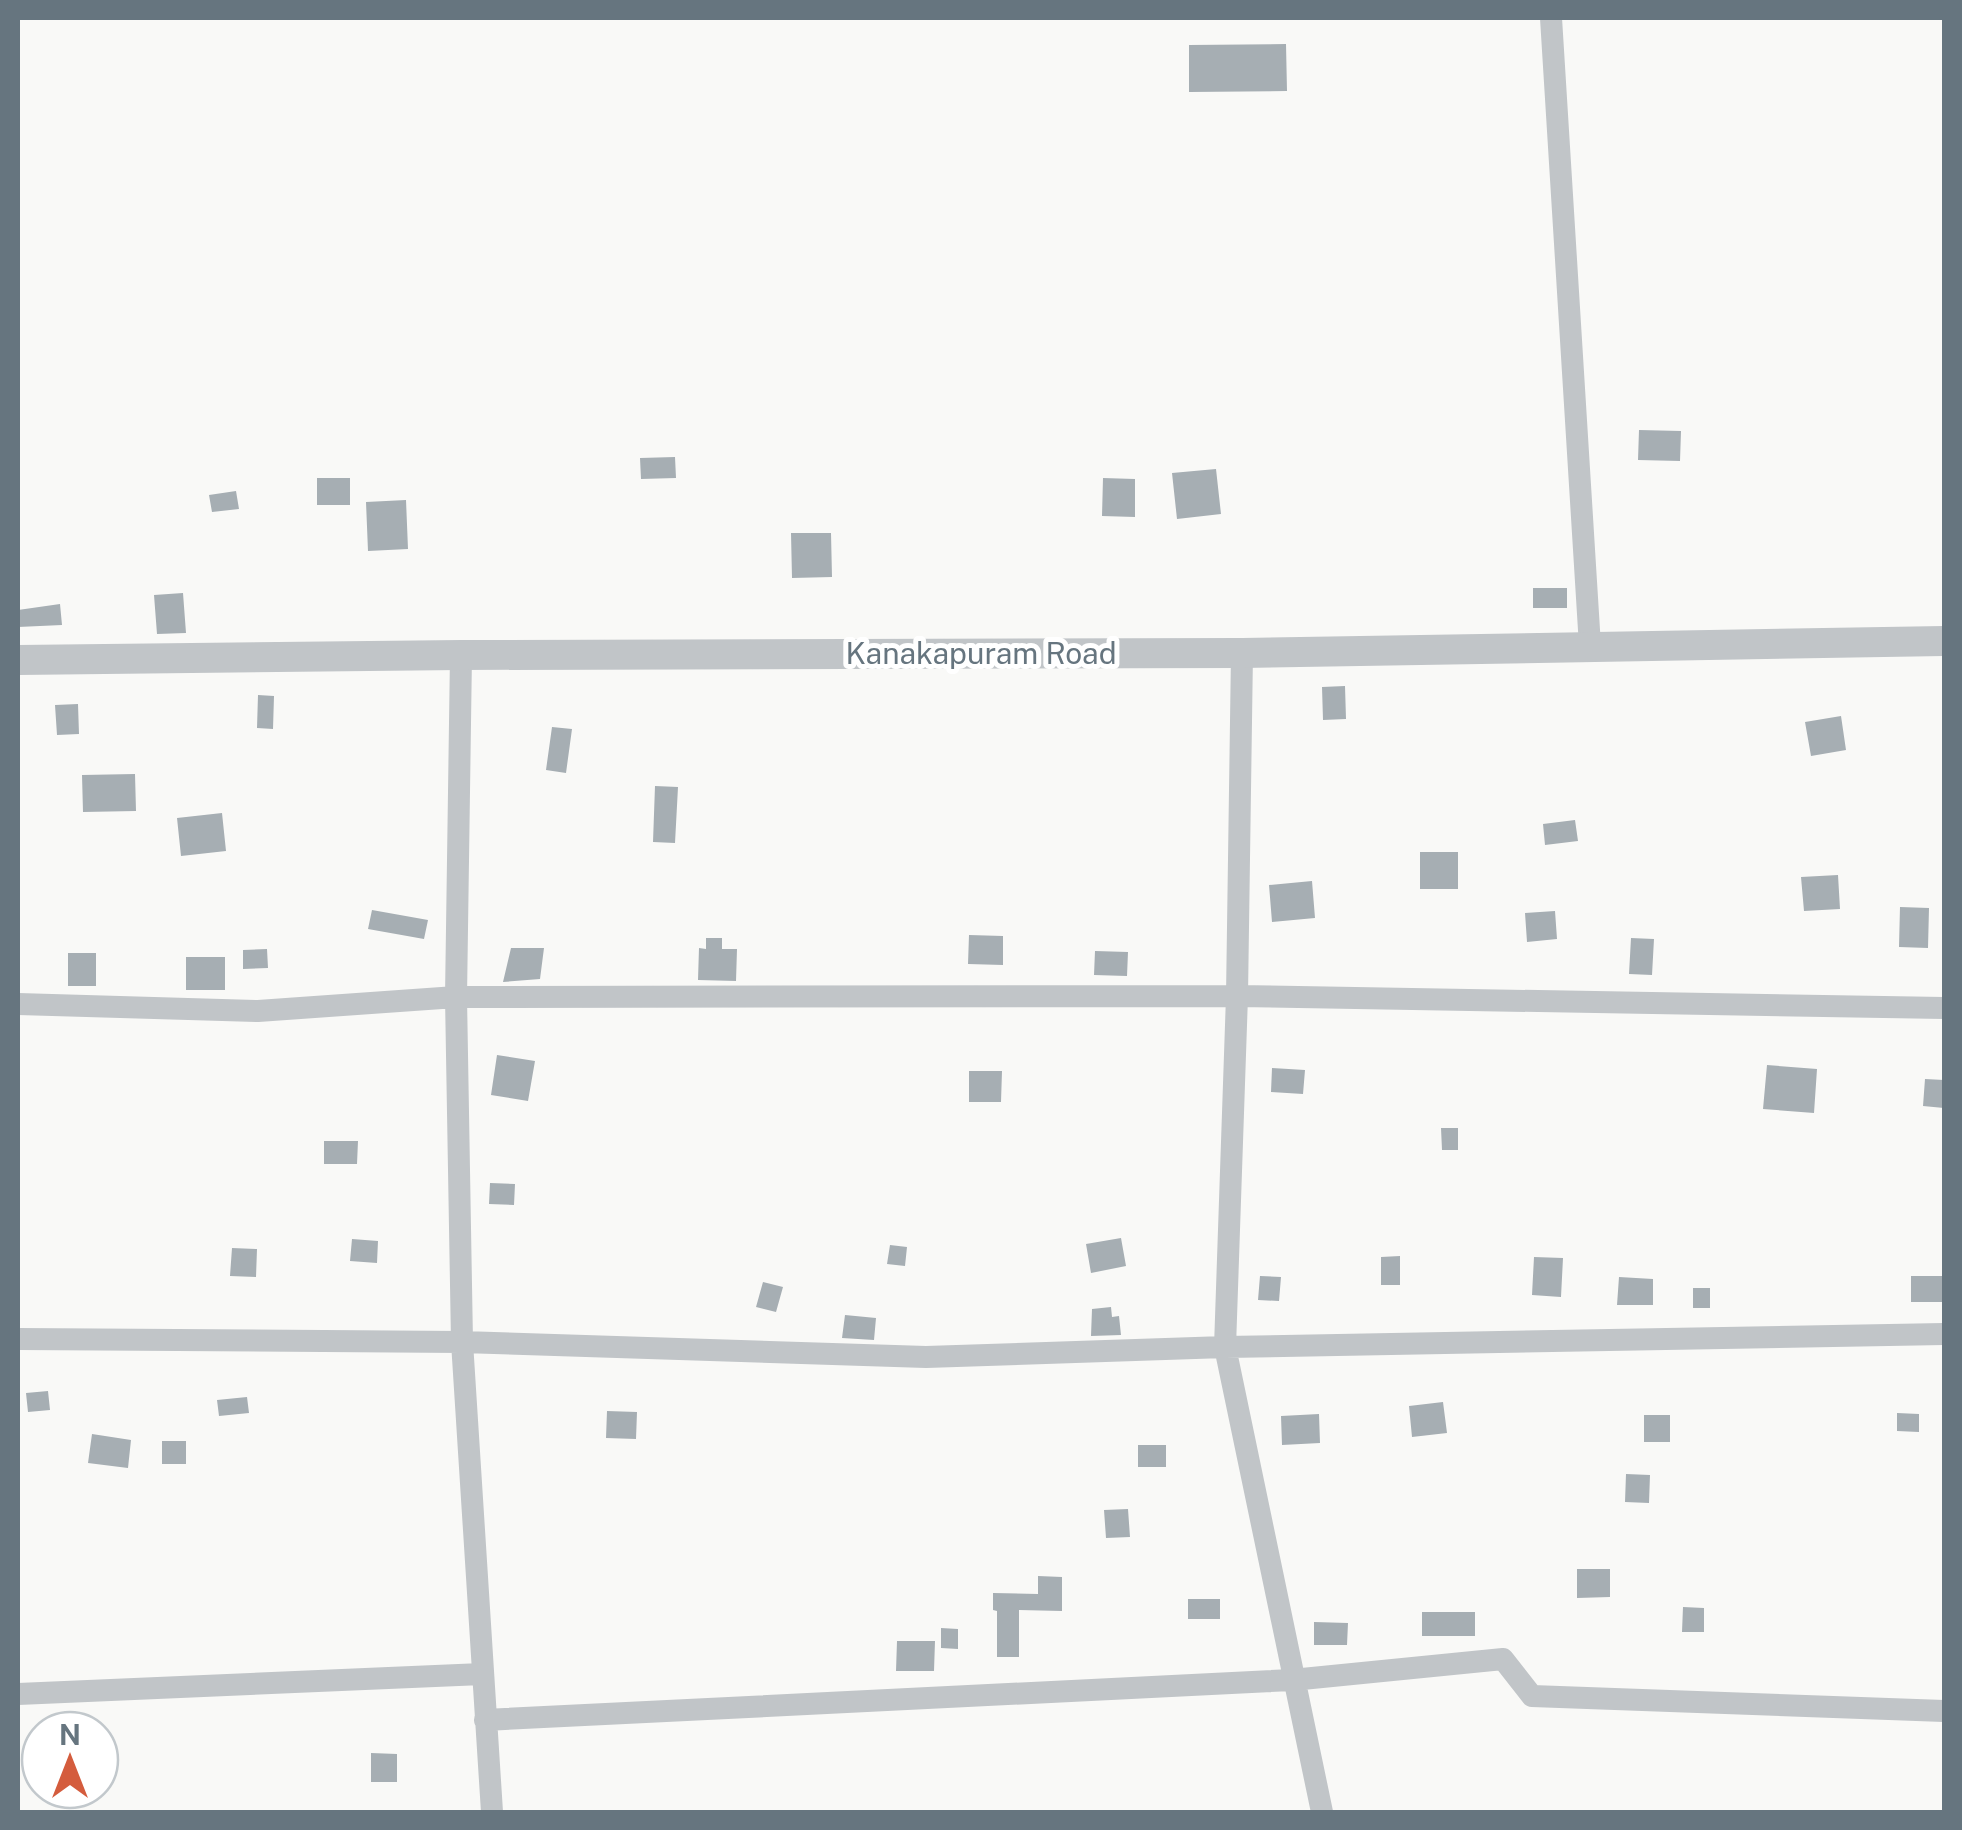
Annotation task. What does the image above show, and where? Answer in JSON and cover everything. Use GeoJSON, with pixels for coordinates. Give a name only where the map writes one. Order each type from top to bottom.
{"type":"FeatureCollection","features":[{"type":"Feature","properties":{"kind":"street"},"geometry":{"type":"LineString","coordinates":[[1552,18],[1590,646]]}},
{"type":"Feature","properties":{"kind":"street","name":"Kanakapuram Road"},"geometry":{"type":"LineString","coordinates":[[18,660],[1242,652],[1944,641]]}},
{"type":"Feature","properties":{"kind":"street"},"geometry":{"type":"LineString","coordinates":[[1242,652],[1225,1347],[1322,1812]]}},
{"type":"Feature","properties":{"kind":"street"},"geometry":{"type":"LineString","coordinates":[[460,655],[456,997],[462,1342],[492,1812]]}},
{"type":"Feature","properties":{"kind":"street"},"geometry":{"type":"LineString","coordinates":[[18,1004],[258,1011],[456,997],[1236,996],[1944,1008]]}},
{"type":"Feature","properties":{"kind":"street"},"geometry":{"type":"LineString","coordinates":[[18,1339],[462,1342],[926,1356],[1944,1334]]}},
{"type":"Feature","properties":{"kind":"street"},"geometry":{"type":"LineString","coordinates":[[485,1720],[1292,1680],[1504,1658],[1532,1696],[1944,1711]]}},
{"type":"Feature","properties":{"kind":"street"},"geometry":{"type":"LineString","coordinates":[[18,1694],[482,1674]]}},
{"type":"Feature","properties":{"kind":"building"},"geometry":{"type":"Polygon","coordinates":[[[1286,44],[1287,91],[1189,92],[1189,45],[1286,44]]]}},
{"type":"Feature","properties":{"kind":"building"},"geometry":{"type":"Polygon","coordinates":[[[1639,430],[1681,431],[1680,461],[1638,460],[1639,430]]]}},
{"type":"Feature","properties":{"kind":"building"},"geometry":{"type":"Polygon","coordinates":[[[675,457],[676,478],[641,479],[640,458],[675,457]]]}},
{"type":"Feature","properties":{"kind":"building"},"geometry":{"type":"Polygon","coordinates":[[[1216,469],[1221,514],[1177,519],[1172,473],[1216,469]]]}},
{"type":"Feature","properties":{"kind":"building"},"geometry":{"type":"Polygon","coordinates":[[[317,478],[350,478],[350,505],[317,505],[317,478]]]}},
{"type":"Feature","properties":{"kind":"building"},"geometry":{"type":"Polygon","coordinates":[[[1103,478],[1135,479],[1135,517],[1102,516],[1103,478]]]}},
{"type":"Feature","properties":{"kind":"building"},"geometry":{"type":"Polygon","coordinates":[[[236,491],[239,509],[212,512],[209,495],[236,491]]]}},
{"type":"Feature","properties":{"kind":"building"},"geometry":{"type":"Polygon","coordinates":[[[406,500],[408,549],[368,551],[366,502],[406,500]]]}},
{"type":"Feature","properties":{"kind":"building"},"geometry":{"type":"Polygon","coordinates":[[[791,533],[831,533],[832,577],[792,578],[791,533]]]}},
{"type":"Feature","properties":{"kind":"building"},"geometry":{"type":"Polygon","coordinates":[[[1533,588],[1567,588],[1567,608],[1533,608],[1533,588]]]}},
{"type":"Feature","properties":{"kind":"building"},"geometry":{"type":"Polygon","coordinates":[[[183,593],[186,633],[157,634],[154,595],[183,593]]]}},
{"type":"Feature","properties":{"kind":"building"},"geometry":{"type":"Polygon","coordinates":[[[60,604],[62,625],[18,627],[18,610],[60,604]]]}},
{"type":"Feature","properties":{"kind":"building"},"geometry":{"type":"Polygon","coordinates":[[[1345,686],[1346,719],[1323,720],[1322,687],[1345,686]]]}},
{"type":"Feature","properties":{"kind":"building"},"geometry":{"type":"Polygon","coordinates":[[[258,695],[274,696],[273,729],[257,728],[258,695]]]}},
{"type":"Feature","properties":{"kind":"building"},"geometry":{"type":"Polygon","coordinates":[[[78,704],[79,734],[57,735],[55,705],[78,704]]]}},
{"type":"Feature","properties":{"kind":"building"},"geometry":{"type":"Polygon","coordinates":[[[1841,716],[1846,750],[1811,756],[1805,722],[1841,716]]]}},
{"type":"Feature","properties":{"kind":"building"},"geometry":{"type":"Polygon","coordinates":[[[552,727],[572,729],[566,773],[546,770],[552,727]]]}},
{"type":"Feature","properties":{"kind":"building"},"geometry":{"type":"Polygon","coordinates":[[[135,774],[136,811],[83,812],[82,775],[135,774]]]}},
{"type":"Feature","properties":{"kind":"building"},"geometry":{"type":"Polygon","coordinates":[[[655,786],[678,787],[675,843],[653,842],[655,786]]]}},
{"type":"Feature","properties":{"kind":"building"},"geometry":{"type":"Polygon","coordinates":[[[222,813],[226,851],[181,856],[177,818],[222,813]]]}},
{"type":"Feature","properties":{"kind":"building"},"geometry":{"type":"Polygon","coordinates":[[[1575,820],[1578,841],[1545,845],[1543,824],[1575,820]]]}},
{"type":"Feature","properties":{"kind":"building"},"geometry":{"type":"Polygon","coordinates":[[[1420,852],[1458,852],[1458,889],[1420,889],[1420,852]]]}},
{"type":"Feature","properties":{"kind":"building"},"geometry":{"type":"Polygon","coordinates":[[[1838,875],[1840,909],[1804,911],[1801,877],[1838,875]]]}},
{"type":"Feature","properties":{"kind":"building"},"geometry":{"type":"Polygon","coordinates":[[[1312,881],[1315,918],[1272,922],[1269,885],[1312,881]]]}},
{"type":"Feature","properties":{"kind":"building"},"geometry":{"type":"Polygon","coordinates":[[[1900,907],[1929,908],[1928,948],[1899,947],[1900,907]]]}},
{"type":"Feature","properties":{"kind":"building"},"geometry":{"type":"Polygon","coordinates":[[[372,910],[428,920],[424,939],[368,929],[372,910]]]}},
{"type":"Feature","properties":{"kind":"building"},"geometry":{"type":"Polygon","coordinates":[[[1555,911],[1557,939],[1527,942],[1525,913],[1555,911]]]}},
{"type":"Feature","properties":{"kind":"building"},"geometry":{"type":"Polygon","coordinates":[[[969,935],[1003,936],[1003,965],[968,964],[969,935]]]}},
{"type":"Feature","properties":{"kind":"building"},"geometry":{"type":"Polygon","coordinates":[[[706,938],[722,938],[722,949],[737,949],[736,981],[698,980],[699,948],[706,949],[706,938]]]}},
{"type":"Feature","properties":{"kind":"building"},"geometry":{"type":"Polygon","coordinates":[[[1631,938],[1654,939],[1652,975],[1629,974],[1631,938]]]}},
{"type":"Feature","properties":{"kind":"building"},"geometry":{"type":"Polygon","coordinates":[[[511,948],[544,948],[540,979],[503,982],[511,948]]]}},
{"type":"Feature","properties":{"kind":"building"},"geometry":{"type":"Polygon","coordinates":[[[267,949],[268,968],[243,969],[243,950],[267,949]]]}},
{"type":"Feature","properties":{"kind":"building"},"geometry":{"type":"Polygon","coordinates":[[[1095,951],[1128,952],[1127,976],[1094,975],[1095,951]]]}},
{"type":"Feature","properties":{"kind":"building"},"geometry":{"type":"Polygon","coordinates":[[[68,953],[96,953],[96,986],[68,986],[68,953]]]}},
{"type":"Feature","properties":{"kind":"building"},"geometry":{"type":"Polygon","coordinates":[[[186,957],[225,957],[225,990],[186,990],[186,957]]]}},
{"type":"Feature","properties":{"kind":"building"},"geometry":{"type":"Polygon","coordinates":[[[497,1055],[535,1061],[528,1101],[491,1095],[497,1055]]]}},
{"type":"Feature","properties":{"kind":"building"},"geometry":{"type":"Polygon","coordinates":[[[1767,1065],[1817,1069],[1814,1113],[1763,1109],[1767,1065]]]}},
{"type":"Feature","properties":{"kind":"building"},"geometry":{"type":"Polygon","coordinates":[[[1272,1068],[1305,1070],[1303,1094],[1271,1092],[1272,1068]]]}},
{"type":"Feature","properties":{"kind":"building"},"geometry":{"type":"Polygon","coordinates":[[[969,1071],[1002,1071],[1001,1102],[969,1102],[969,1071]]]}},
{"type":"Feature","properties":{"kind":"building"},"geometry":{"type":"Polygon","coordinates":[[[1925,1079],[1944,1080],[1944,1108],[1923,1106],[1925,1079]]]}},
{"type":"Feature","properties":{"kind":"building"},"geometry":{"type":"Polygon","coordinates":[[[1441,1128],[1458,1128],[1458,1150],[1442,1150],[1441,1128]]]}},
{"type":"Feature","properties":{"kind":"building"},"geometry":{"type":"Polygon","coordinates":[[[324,1141],[358,1141],[357,1164],[324,1164],[324,1141]]]}},
{"type":"Feature","properties":{"kind":"building"},"geometry":{"type":"Polygon","coordinates":[[[490,1183],[515,1184],[514,1205],[489,1204],[490,1183]]]}},
{"type":"Feature","properties":{"kind":"building"},"geometry":{"type":"Polygon","coordinates":[[[1121,1238],[1126,1266],[1091,1273],[1086,1244],[1121,1238]]]}},
{"type":"Feature","properties":{"kind":"building"},"geometry":{"type":"Polygon","coordinates":[[[352,1239],[378,1241],[377,1263],[350,1261],[352,1239]]]}},
{"type":"Feature","properties":{"kind":"building"},"geometry":{"type":"Polygon","coordinates":[[[890,1245],[907,1247],[905,1266],[887,1264],[890,1245]]]}},
{"type":"Feature","properties":{"kind":"building"},"geometry":{"type":"Polygon","coordinates":[[[232,1248],[257,1249],[256,1277],[230,1276],[232,1248]]]}},
{"type":"Feature","properties":{"kind":"building"},"geometry":{"type":"Polygon","coordinates":[[[1400,1256],[1400,1285],[1381,1285],[1381,1257],[1400,1256]]]}},
{"type":"Feature","properties":{"kind":"building"},"geometry":{"type":"Polygon","coordinates":[[[1534,1257],[1563,1258],[1561,1297],[1532,1295],[1534,1257]]]}},
{"type":"Feature","properties":{"kind":"building"},"geometry":{"type":"Polygon","coordinates":[[[1260,1276],[1281,1277],[1279,1301],[1258,1300],[1260,1276]]]}},
{"type":"Feature","properties":{"kind":"building"},"geometry":{"type":"Polygon","coordinates":[[[1911,1276],[1943,1276],[1943,1302],[1911,1302],[1911,1276]]]}},
{"type":"Feature","properties":{"kind":"building"},"geometry":{"type":"Polygon","coordinates":[[[1619,1277],[1653,1279],[1653,1305],[1617,1305],[1619,1277]]]}},
{"type":"Feature","properties":{"kind":"building"},"geometry":{"type":"Polygon","coordinates":[[[763,1282],[783,1287],[776,1312],[756,1307],[763,1282]]]}},
{"type":"Feature","properties":{"kind":"building"},"geometry":{"type":"Polygon","coordinates":[[[1693,1288],[1710,1288],[1710,1308],[1693,1308],[1693,1288]]]}},
{"type":"Feature","properties":{"kind":"building"},"geometry":{"type":"Polygon","coordinates":[[[1111,1307],[1112,1317],[1119,1316],[1121,1335],[1091,1336],[1092,1309],[1111,1307]]]}},
{"type":"Feature","properties":{"kind":"building"},"geometry":{"type":"Polygon","coordinates":[[[845,1315],[876,1318],[874,1340],[842,1338],[845,1315]]]}},
{"type":"Feature","properties":{"kind":"building"},"geometry":{"type":"Polygon","coordinates":[[[48,1391],[50,1410],[28,1412],[26,1393],[48,1391]]]}},
{"type":"Feature","properties":{"kind":"building"},"geometry":{"type":"Polygon","coordinates":[[[247,1397],[249,1413],[219,1416],[217,1400],[247,1397]]]}},
{"type":"Feature","properties":{"kind":"building"},"geometry":{"type":"Polygon","coordinates":[[[1443,1402],[1447,1433],[1412,1437],[1409,1406],[1443,1402]]]}},
{"type":"Feature","properties":{"kind":"building"},"geometry":{"type":"Polygon","coordinates":[[[607,1411],[637,1412],[636,1439],[606,1438],[607,1411]]]}},
{"type":"Feature","properties":{"kind":"building"},"geometry":{"type":"Polygon","coordinates":[[[1897,1413],[1919,1414],[1919,1432],[1897,1431],[1897,1413]]]}},
{"type":"Feature","properties":{"kind":"building"},"geometry":{"type":"Polygon","coordinates":[[[1319,1414],[1320,1443],[1282,1445],[1281,1416],[1319,1414]]]}},
{"type":"Feature","properties":{"kind":"building"},"geometry":{"type":"Polygon","coordinates":[[[1644,1415],[1670,1415],[1670,1442],[1644,1442],[1644,1415]]]}},
{"type":"Feature","properties":{"kind":"building"},"geometry":{"type":"Polygon","coordinates":[[[92,1434],[131,1440],[128,1468],[88,1463],[92,1434]]]}},
{"type":"Feature","properties":{"kind":"building"},"geometry":{"type":"Polygon","coordinates":[[[162,1441],[186,1441],[186,1464],[162,1464],[162,1441]]]}},
{"type":"Feature","properties":{"kind":"building"},"geometry":{"type":"Polygon","coordinates":[[[1138,1445],[1166,1445],[1166,1467],[1138,1467],[1138,1445]]]}},
{"type":"Feature","properties":{"kind":"building"},"geometry":{"type":"Polygon","coordinates":[[[1626,1474],[1650,1475],[1649,1503],[1625,1502],[1626,1474]]]}},
{"type":"Feature","properties":{"kind":"building"},"geometry":{"type":"Polygon","coordinates":[[[1128,1509],[1130,1537],[1106,1538],[1104,1510],[1128,1509]]]}},
{"type":"Feature","properties":{"kind":"building"},"geometry":{"type":"Polygon","coordinates":[[[1577,1569],[1610,1569],[1610,1597],[1577,1598],[1577,1569]]]}},
{"type":"Feature","properties":{"kind":"building"},"geometry":{"type":"Polygon","coordinates":[[[1038,1576],[1062,1577],[1062,1611],[1019,1610],[1019,1657],[997,1657],[993,1593],[1038,1594],[1038,1576]]]}},
{"type":"Feature","properties":{"kind":"building"},"geometry":{"type":"Polygon","coordinates":[[[1188,1599],[1220,1599],[1220,1619],[1188,1619],[1188,1599]]]}},
{"type":"Feature","properties":{"kind":"building"},"geometry":{"type":"Polygon","coordinates":[[[1683,1607],[1704,1608],[1704,1632],[1682,1632],[1683,1607]]]}},
{"type":"Feature","properties":{"kind":"building"},"geometry":{"type":"Polygon","coordinates":[[[1422,1612],[1475,1612],[1475,1636],[1422,1636],[1422,1612]]]}},
{"type":"Feature","properties":{"kind":"building"},"geometry":{"type":"Polygon","coordinates":[[[1314,1622],[1348,1623],[1347,1645],[1314,1645],[1314,1622]]]}},
{"type":"Feature","properties":{"kind":"building"},"geometry":{"type":"Polygon","coordinates":[[[941,1628],[958,1629],[958,1649],[941,1648],[941,1628]]]}},
{"type":"Feature","properties":{"kind":"building"},"geometry":{"type":"Polygon","coordinates":[[[897,1641],[935,1641],[934,1671],[896,1671],[897,1641]]]}},
{"type":"Feature","properties":{"kind":"building"},"geometry":{"type":"Polygon","coordinates":[[[371,1753],[397,1754],[397,1782],[371,1782],[371,1753]]]}}]}
